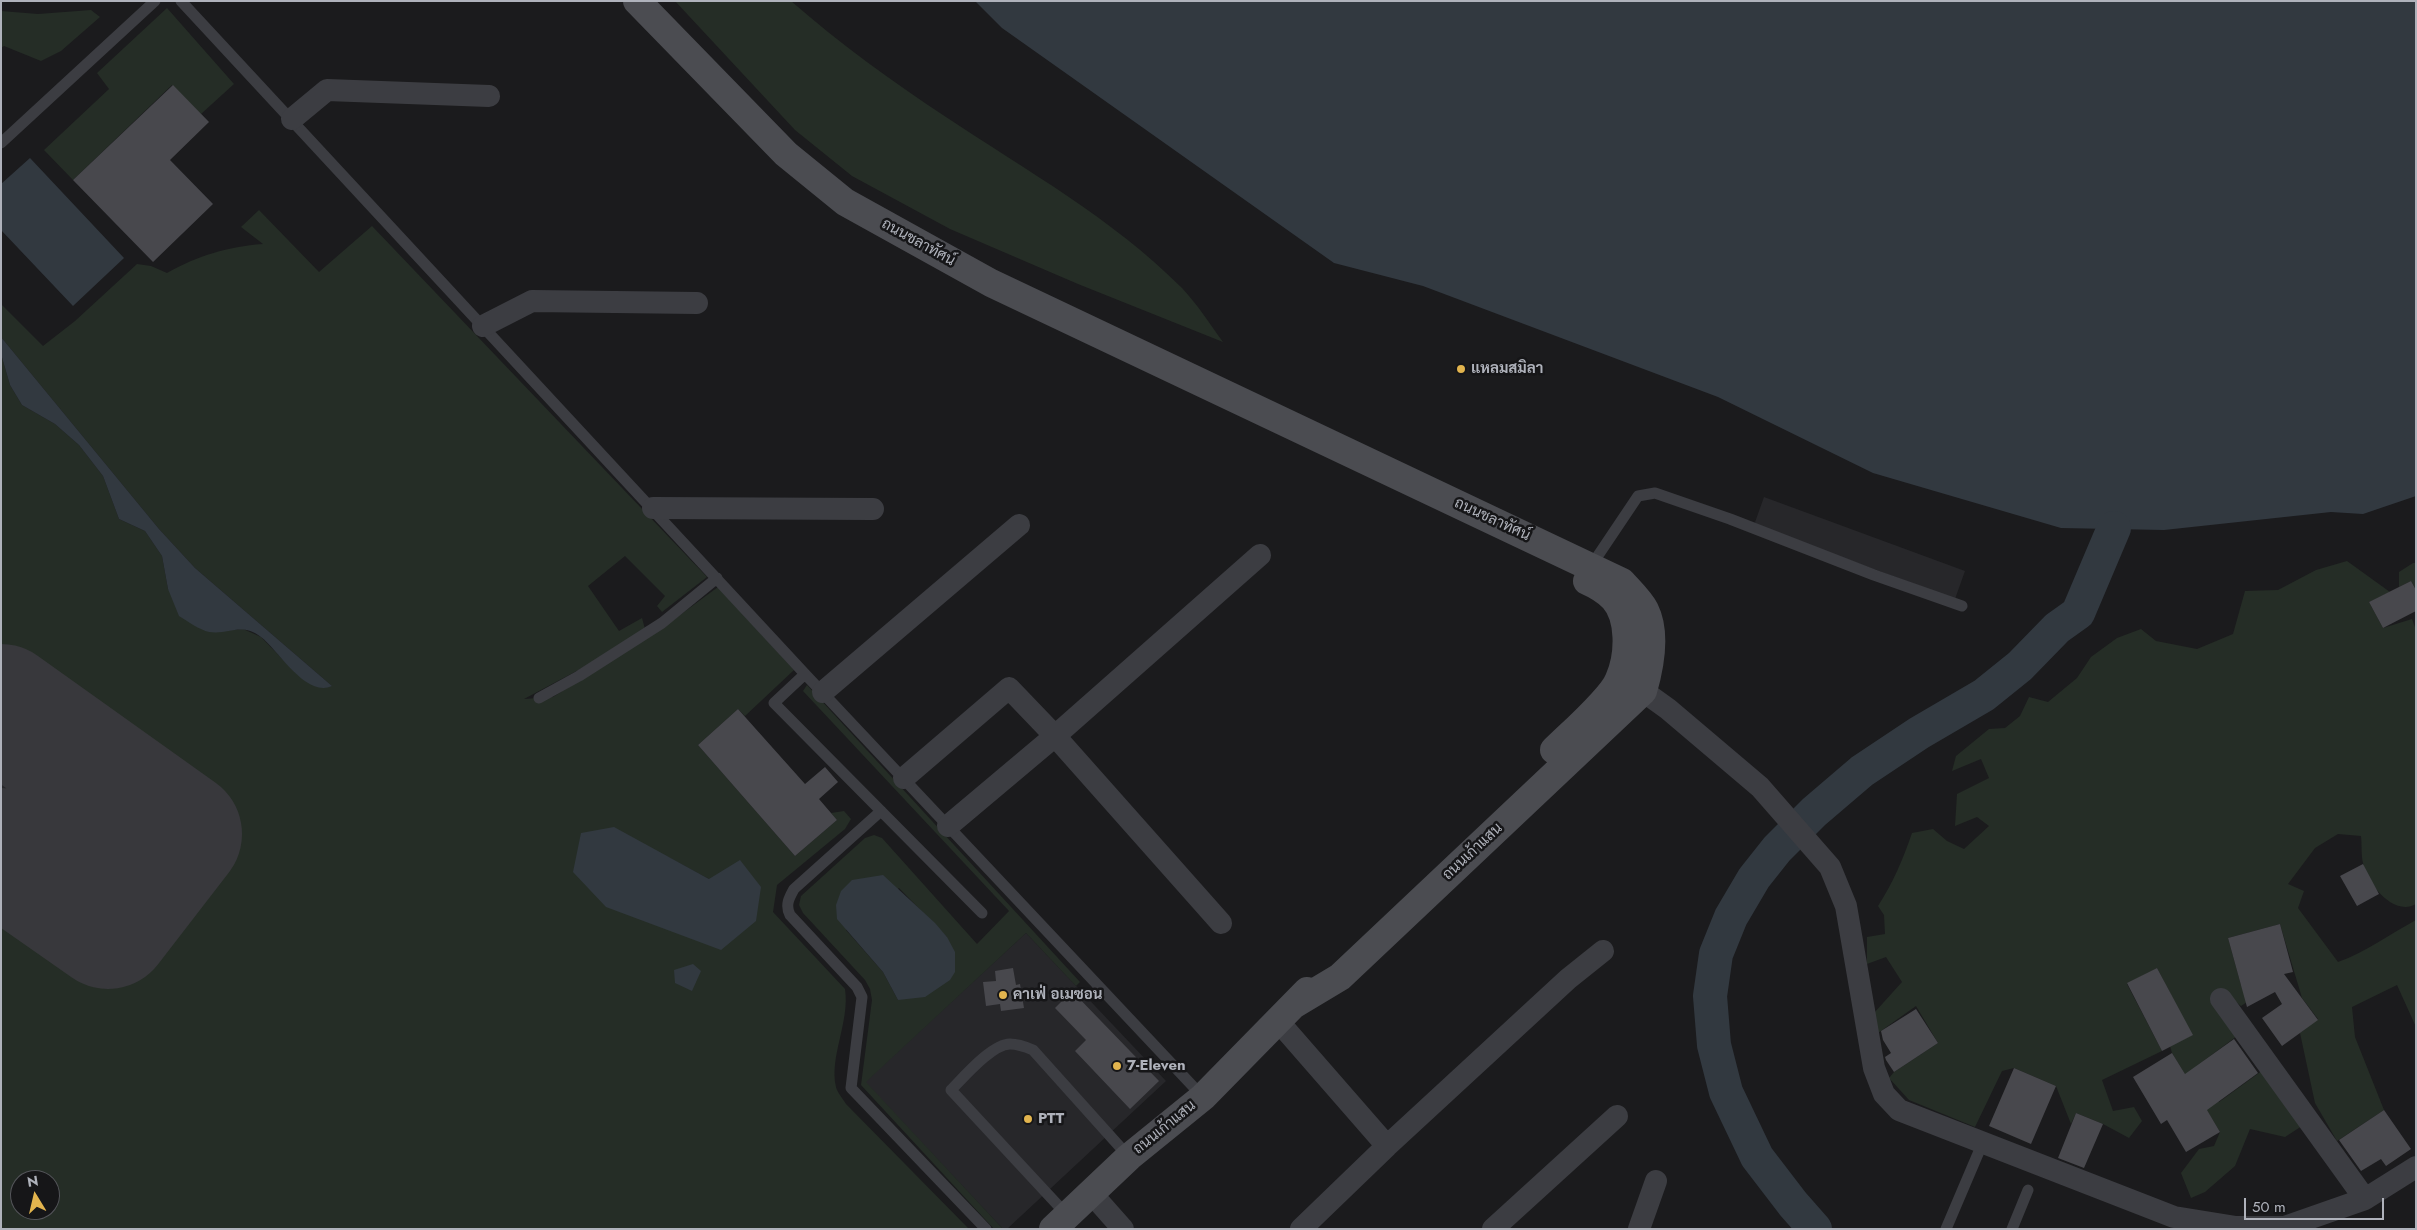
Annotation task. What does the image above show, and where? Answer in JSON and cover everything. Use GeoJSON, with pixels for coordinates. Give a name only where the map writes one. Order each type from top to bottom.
{"type":"FeatureCollection","features":[{"type":"Feature","properties":{"kind":"main road","name":"ถนนชลาทัศน์"},"geometry":{"type":"LineString","coordinates":[[637,1],[780,147],[845,202],[991,283],[1622,582],[1645,610],[1651,641],[1648,671],[1631,686]]}},
{"type":"Feature","properties":{"kind":"main road","name":"ถนนชลาทัศน์"},"geometry":{"type":"LineString","coordinates":[[1253,408],[1594,584],[1614,599],[1624,622],[1631,686]]}},
{"type":"Feature","properties":{"kind":"main road","name":"ถนนเก้าแสน"},"geometry":{"type":"LineString","coordinates":[[1060,1222],[1092,1194],[1129,1157],[1203,1097],[1287,1012],[1340,977],[1631,686]]}},
{"type":"Feature","properties":{"kind":"street"},"geometry":{"type":"LineString","coordinates":[[292,119],[327,90],[488,96]]}},
{"type":"Feature","properties":{"kind":"street"},"geometry":{"type":"LineString","coordinates":[[482,326],[532,301],[697,303]]}},
{"type":"Feature","properties":{"kind":"street"},"geometry":{"type":"LineString","coordinates":[[652,508],[873,509]]}},
{"type":"Feature","properties":{"kind":"street"},"geometry":{"type":"LineString","coordinates":[[823,692],[1019,525]]}},
{"type":"Feature","properties":{"kind":"street"},"geometry":{"type":"LineString","coordinates":[[948,826],[1055,736],[1260,555]]}},
{"type":"Feature","properties":{"kind":"street"},"geometry":{"type":"LineString","coordinates":[[1631,686],[1760,787],[1830,867],[1846,906],[1874,1068],[1884,1094],[1899,1110],[2174,1217],[2236,1227],[2285,1227],[2365,1199],[2416,1167]]}},
{"type":"Feature","properties":{"kind":"street"},"geometry":{"type":"LineString","coordinates":[[904,778],[1009,688],[1055,736],[1221,923]]}},
{"type":"Feature","properties":{"kind":"street"},"geometry":{"type":"LineString","coordinates":[[1301,1229],[1387,1146],[1568,979],[1603,951]]}},
{"type":"Feature","properties":{"kind":"street"},"geometry":{"type":"LineString","coordinates":[[2221,999],[2365,1199]]}},
{"type":"Feature","properties":{"kind":"street"},"geometry":{"type":"LineString","coordinates":[[1287,1012],[1387,1146]]}},
{"type":"Feature","properties":{"kind":"street"},"geometry":{"type":"LineString","coordinates":[[1493,1229],[1617,1116]]}},
{"type":"Feature","properties":{"kind":"street"},"geometry":{"type":"LineString","coordinates":[[1639,1229],[1656,1181]]}},
{"type":"Feature","properties":{"kind":"street"},"geometry":{"type":"LineString","coordinates":[[1092,1194],[1124,1229]]}},
{"type":"Feature","properties":{"kind":"lane"},"geometry":{"type":"LineString","coordinates":[[1,142],[156,1]]}},
{"type":"Feature","properties":{"kind":"lane"},"geometry":{"type":"LineString","coordinates":[[181,1],[806,674],[1203,1097]]}},
{"type":"Feature","properties":{"kind":"lane"},"geometry":{"type":"LineString","coordinates":[[1591,566],[1638,496],[1654,493],[1730,519],[1874,575],[1962,606]]}},
{"type":"Feature","properties":{"kind":"lane"},"geometry":{"type":"LineString","coordinates":[[539,698],[580,676],[662,623],[717,578]]}},
{"type":"Feature","properties":{"kind":"lane"},"geometry":{"type":"LineString","coordinates":[[806,674],[774,703],[982,912]]}},
{"type":"Feature","properties":{"kind":"lane"},"geometry":{"type":"LineString","coordinates":[[881,811],[794,889],[788,898],[787,908],[790,915],[857,987],[862,997],[851,1088],[986,1229]]}},
{"type":"Feature","properties":{"kind":"lane"},"geometry":{"type":"LineString","coordinates":[[1060,1222],[951,1090],[994,1049],[1008,1044],[1033,1050],[1129,1157]]}},
{"type":"Feature","properties":{"kind":"lane"},"geometry":{"type":"LineString","coordinates":[[1946,1229],[1982,1142]]}},
{"type":"Feature","properties":{"kind":"lane"},"geometry":{"type":"LineString","coordinates":[[2012,1229],[2028,1190]]}},
{"type":"Feature","properties":{"kind":"shaded area"},"geometry":{"type":"Polygon","coordinates":[[[675,1],[791,1],[886,76],[1098,217],[1127,239],[1182,288],[1223,342],[1078,284],[950,229],[852,176],[795,130],[675,1]]]}},
{"type":"Feature","properties":{"kind":"shaded area"},"geometry":{"type":"Polygon","coordinates":[[[975,1],[2416,1],[2416,496],[2363,514],[2331,512],[2164,530],[2061,528],[1873,473],[1718,397],[1423,286],[1334,263],[1002,28],[975,1]]]}},
{"type":"Feature","properties":{"kind":"shaded area"},"geometry":{"type":"Polygon","coordinates":[[[167,8],[234,84],[201,114],[172,85],[73,180],[44,150],[109,89],[97,73],[167,8]]]}},
{"type":"Feature","properties":{"kind":"shaded area"},"geometry":{"type":"Polygon","coordinates":[[[91,10],[100,17],[61,51],[41,61],[4,46],[1,48],[1,11],[38,14],[91,10]]]}},
{"type":"Feature","properties":{"kind":"shaded area"},"geometry":{"type":"Polygon","coordinates":[[[30,158],[124,258],[73,306],[1,230],[1,184],[30,158]]]}},
{"type":"Feature","properties":{"kind":"shaded area"},"geometry":{"type":"Polygon","coordinates":[[[259,210],[319,272],[372,226],[707,577],[662,612],[657,606],[665,596],[625,556],[588,586],[619,631],[642,618],[645,629],[584,667],[524,699],[553,697],[657,632],[718,587],[794,670],[745,716],[738,709],[698,745],[795,856],[837,820],[831,813],[844,811],[851,819],[845,829],[777,885],[773,912],[845,989],[845,1014],[835,1064],[836,1087],[839,1093],[846,1104],[969,1229],[1,1229],[1,873],[107,946],[196,830],[1,691],[1,354],[10,385],[22,405],[55,424],[79,445],[103,476],[119,519],[145,531],[162,556],[168,589],[209,632],[243,629],[261,637],[297,674],[332,686],[195,568],[159,529],[1,337],[1,304],[43,346],[75,321],[137,264],[151,266],[167,273],[190,261],[214,253],[237,247],[263,244],[241,227],[259,210]],[[668,857],[721,950],[709,879],[668,857]]]}},
{"type":"Feature","properties":{"kind":"shaded area"},"geometry":{"type":"Polygon","coordinates":[[[1,337],[159,529],[195,568],[332,686],[322,688],[312,685],[303,679],[261,637],[254,633],[247,630],[209,632],[179,616],[168,589],[162,556],[145,531],[119,519],[103,476],[79,445],[55,424],[22,405],[10,385],[1,354],[1,337]]]}},
{"type":"Feature","properties":{"kind":"shaded area"},"geometry":{"type":"Polygon","coordinates":[[[1764,497],[1965,571],[1955,599],[1754,525],[1764,497]]]}},
{"type":"Feature","properties":{"kind":"shaded area"},"geometry":{"type":"Polygon","coordinates":[[[2347,561],[2390,592],[2369,602],[2383,628],[2412,619],[2416,630],[2416,904],[2407,907],[2399,906],[2382,896],[2375,888],[2365,871],[2361,836],[2338,834],[2315,848],[2288,884],[2304,891],[2298,908],[2338,962],[2368,948],[2416,920],[2416,1027],[2397,985],[2352,1007],[2355,1037],[2384,1110],[2337,1141],[2315,1103],[2300,1033],[2318,1019],[2302,998],[2280,924],[2228,938],[2241,985],[2262,992],[2241,1006],[2225,993],[2237,1036],[2194,1068],[2219,1102],[2263,1070],[2305,1124],[2285,1137],[2250,1129],[2235,1166],[2205,1192],[2191,1198],[2181,1173],[2199,1149],[2214,1146],[2220,1132],[2172,1053],[2170,1046],[2192,1035],[2157,968],[2127,984],[2162,1051],[2102,1080],[2113,1111],[2134,1107],[2142,1121],[2129,1138],[2103,1124],[2076,1113],[2071,1124],[2056,1086],[2014,1068],[2002,1071],[1975,1127],[1909,1100],[1889,1078],[1894,1072],[1938,1043],[1916,1006],[1878,1033],[1874,1013],[1902,982],[1886,957],[1867,964],[1867,937],[1885,934],[1884,915],[1878,906],[1897,871],[1912,833],[1933,829],[1947,841],[1964,849],[1989,826],[1977,817],[1955,826],[1957,794],[1989,778],[1981,759],[1952,771],[1956,756],[1989,729],[2005,728],[2020,716],[2029,697],[2048,702],[2077,678],[2091,657],[2117,638],[2141,629],[2156,641],[2197,649],[2233,634],[2245,591],[2278,590],[2316,570],[2347,561]]]}},
{"type":"Feature","properties":{"kind":"shaded area"},"geometry":{"type":"Polygon","coordinates":[[[2416,563],[2416,590],[2411,581],[2399,587],[2399,572],[2416,563]]]}},
{"type":"Feature","properties":{"kind":"shaded area"},"geometry":{"type":"Polygon","coordinates":[[[1,646],[357,897],[73,1229],[1,1229],[1,646]]]}},
{"type":"Feature","properties":{"kind":"shaded area"},"geometry":{"type":"Polygon","coordinates":[[[807,685],[1080,982],[1076,986],[1026,933],[866,1082],[1003,1229],[994,1229],[861,1085],[872,1000],[870,989],[865,980],[803,913],[799,905],[801,896],[865,838],[874,835],[882,838],[977,944],[1009,911],[803,691],[807,685]],[[899,888],[846,930],[883,972],[898,1000],[947,937],[899,888]]]}},
{"type":"Feature","properties":{"kind":"shaded area"},"geometry":{"type":"Polygon","coordinates":[[[614,827],[709,879],[740,860],[761,887],[756,921],[721,950],[606,907],[573,872],[581,833],[614,827]]]}},
{"type":"Feature","properties":{"kind":"shaded area"},"geometry":{"type":"Polygon","coordinates":[[[883,875],[935,923],[947,937],[955,952],[955,972],[950,980],[925,997],[898,1000],[883,972],[837,919],[836,905],[841,891],[852,880],[883,875]]]}},
{"type":"Feature","properties":{"kind":"shaded area"},"geometry":{"type":"Polygon","coordinates":[[[1026,933],[1166,1081],[1007,1229],[1003,1229],[865,1082],[1026,933]]]}},
{"type":"Feature","properties":{"kind":"shaded area"},"geometry":{"type":"Polygon","coordinates":[[[693,964],[701,971],[692,991],[675,983],[674,970],[693,964]]]}},
{"type":"Feature","properties":{"kind":"building"},"geometry":{"type":"Polygon","coordinates":[[[173,85],[209,122],[170,160],[213,204],[153,262],[73,180],[173,85]]]}},
{"type":"Feature","properties":{"kind":"building"},"geometry":{"type":"Polygon","coordinates":[[[2411,581],[2416,590],[2416,611],[2383,628],[2369,602],[2411,581]]]}},
{"type":"Feature","properties":{"kind":"building"},"geometry":{"type":"Polygon","coordinates":[[[738,709],[805,784],[825,767],[838,782],[819,799],[837,820],[795,856],[698,745],[738,709]]]}},
{"type":"Feature","properties":{"kind":"building"},"geometry":{"type":"Polygon","coordinates":[[[2363,864],[2379,894],[2357,906],[2340,876],[2363,864]]]}},
{"type":"Feature","properties":{"kind":"building"},"geometry":{"type":"Polygon","coordinates":[[[2280,924],[2293,972],[2284,974],[2318,1020],[2282,1046],[2262,1018],[2282,1004],[2275,992],[2247,1007],[2228,938],[2280,924]]]}},
{"type":"Feature","properties":{"kind":"building","name":"คาเฟ่ อเมซอน"},"geometry":{"type":"Polygon","coordinates":[[[1013,968],[1016,985],[1020,984],[1024,1008],[1001,1011],[1000,1004],[986,1006],[983,982],[996,981],[995,971],[1013,968]]]}},
{"type":"Feature","properties":{"kind":"building"},"geometry":{"type":"Polygon","coordinates":[[[2157,968],[2193,1035],[2162,1051],[2127,983],[2157,968]]]}},
{"type":"Feature","properties":{"kind":"building","name":"7-Eleven"},"geometry":{"type":"Polygon","coordinates":[[[1072,991],[1159,1081],[1130,1109],[1075,1051],[1086,1040],[1055,1008],[1072,991]]]}},
{"type":"Feature","properties":{"kind":"building"},"geometry":{"type":"Polygon","coordinates":[[[1916,1009],[1938,1043],[1894,1072],[1885,1057],[1891,1053],[1883,1040],[1881,1031],[1916,1009]]]}},
{"type":"Feature","properties":{"kind":"building"},"geometry":{"type":"Polygon","coordinates":[[[2234,1039],[2258,1073],[2207,1110],[2220,1132],[2186,1152],[2167,1120],[2161,1124],[2133,1077],[2172,1053],[2185,1074],[2234,1039]]]}},
{"type":"Feature","properties":{"kind":"building"},"geometry":{"type":"Polygon","coordinates":[[[2014,1068],[2056,1086],[2031,1144],[1989,1126],[2014,1068]]]}},
{"type":"Feature","properties":{"kind":"building"},"geometry":{"type":"Polygon","coordinates":[[[2384,1110],[2411,1149],[2386,1166],[2381,1159],[2361,1171],[2339,1140],[2384,1110]]]}},
{"type":"Feature","properties":{"kind":"building"},"geometry":{"type":"Polygon","coordinates":[[[2076,1113],[2103,1124],[2084,1168],[2058,1158],[2076,1113]]]}},
{"type":"Feature","properties":{"kind":"waterway"},"geometry":{"type":"LineString","coordinates":[[1815,1229],[1757,1157],[1726,1092],[1714,1045],[1710,996],[1716,954],[1731,917],[1754,878],[1777,849],[1814,812],[1862,771],[1919,733],[1984,695],[2020,666],[2057,628],[2078,613],[2114,528]]}},
{"type":"Feature","properties":{"kind":"runway"},"geometry":{"type":"LineString","coordinates":[[1,707],[179,834],[108,926],[1,851]]}},
{"type":"Feature","properties":{"kind":"place","name":"แหลมสมิลา"},"geometry":{"type":"Point","coordinates":[1461,369]}},
{"type":"Feature","properties":{"kind":"place","name":"คาเฟ่ อเมซอน"},"geometry":{"type":"Point","coordinates":[1003,995]}},
{"type":"Feature","properties":{"kind":"place","name":"7-Eleven"},"geometry":{"type":"Point","coordinates":[1117,1066]}},
{"type":"Feature","properties":{"kind":"place","name":"PTT"},"geometry":{"type":"Point","coordinates":[1028,1119]}}]}
